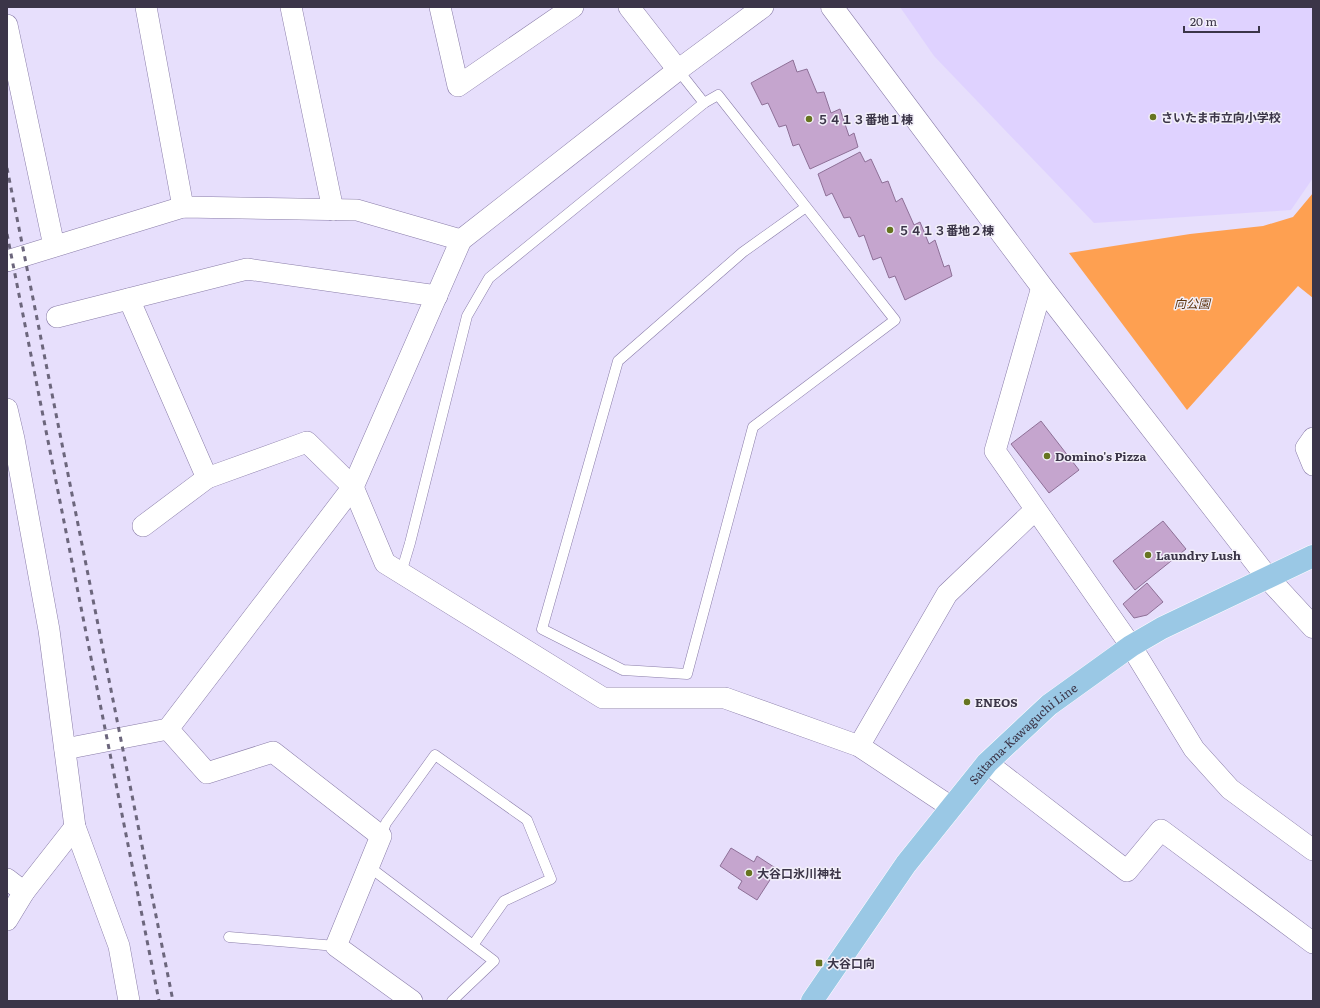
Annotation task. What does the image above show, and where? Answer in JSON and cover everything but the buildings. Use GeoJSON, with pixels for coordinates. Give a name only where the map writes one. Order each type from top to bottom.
{"type":"FeatureCollection","features":[{"type":"Feature","properties":{"kind":"main road","name":"Saitama-Kawaguchi Line"},"geometry":{"type":"LineString","coordinates":[[812,1001],[906,864],[951,807],[987,764],[1049,705],[1131,646],[1162,628],[1313,556]]}},
{"type":"Feature","properties":{"kind":"street"},"geometry":{"type":"LineString","coordinates":[[146,7],[183,207]]}},
{"type":"Feature","properties":{"kind":"street"},"geometry":{"type":"LineString","coordinates":[[291,7],[333,210]]}},
{"type":"Feature","properties":{"kind":"street"},"geometry":{"type":"LineString","coordinates":[[440,7],[458,86],[573,7]]}},
{"type":"Feature","properties":{"kind":"street"},"geometry":{"type":"LineString","coordinates":[[630,7],[678,70]]}},
{"type":"Feature","properties":{"kind":"street"},"geometry":{"type":"LineString","coordinates":[[65,749],[168,729],[353,487],[461,240],[678,70],[763,7]]}},
{"type":"Feature","properties":{"kind":"street"},"geometry":{"type":"LineString","coordinates":[[832,7],[1042,287],[1267,577],[1313,627]]}},
{"type":"Feature","properties":{"kind":"street"},"geometry":{"type":"LineString","coordinates":[[7,25],[54,246]]}},
{"type":"Feature","properties":{"kind":"street"},"geometry":{"type":"LineString","coordinates":[[7,261],[183,207],[357,210],[461,240]]}},
{"type":"Feature","properties":{"kind":"street"},"geometry":{"type":"LineString","coordinates":[[57,317],[247,269],[437,296]]}},
{"type":"Feature","properties":{"kind":"street"},"geometry":{"type":"LineString","coordinates":[[1042,287],[994,451],[1131,646],[1194,749],[1230,789],[1313,850]]}},
{"type":"Feature","properties":{"kind":"street"},"geometry":{"type":"LineString","coordinates":[[129,299],[207,478]]}},
{"type":"Feature","properties":{"kind":"street"},"geometry":{"type":"LineString","coordinates":[[7,409],[50,630],[75,827],[119,946],[130,1001]]}},
{"type":"Feature","properties":{"kind":"street"},"geometry":{"type":"LineString","coordinates":[[1313,438],[1306,448],[1313,465]]}},
{"type":"Feature","properties":{"kind":"street"},"geometry":{"type":"LineString","coordinates":[[143,526],[207,478],[307,442],[353,487],[385,563],[603,698],[725,698],[859,746],[951,807]]}},
{"type":"Feature","properties":{"kind":"street"},"geometry":{"type":"LineString","coordinates":[[859,746],[947,594],[1035,510]]}},
{"type":"Feature","properties":{"kind":"street"},"geometry":{"type":"LineString","coordinates":[[168,729],[207,774],[273,752],[381,836],[336,946],[412,1001]]}},
{"type":"Feature","properties":{"kind":"street"},"geometry":{"type":"LineString","coordinates":[[987,764],[1127,871],[1160,830],[1313,943]]}},
{"type":"Feature","properties":{"kind":"street"},"geometry":{"type":"LineString","coordinates":[[7,920],[24,892],[75,827]]}},
{"type":"Feature","properties":{"kind":"street"},"geometry":{"type":"LineString","coordinates":[[7,879],[24,892]]}},
{"type":"Feature","properties":{"kind":"lane"},"geometry":{"type":"LineString","coordinates":[[678,70],[704,103]]}},
{"type":"Feature","properties":{"kind":"lane"},"geometry":{"type":"LineString","coordinates":[[401,573],[410,543],[467,316],[489,278],[704,103],[718,95],[895,320],[753,427],[687,674],[623,670],[542,629],[618,361],[743,252],[806,207]]}},
{"type":"Feature","properties":{"kind":"lane"},"geometry":{"type":"LineString","coordinates":[[381,836],[386,823],[435,755],[527,820],[551,879],[504,901],[473,945]]}},
{"type":"Feature","properties":{"kind":"lane"},"geometry":{"type":"LineString","coordinates":[[368,866],[494,961],[452,1001]]}},
{"type":"Feature","properties":{"kind":"lane"},"geometry":{"type":"LineString","coordinates":[[229,937],[336,946]]}},
{"type":"Feature","properties":{"kind":"shaded area","name":"さいたま市立向小学校"},"geometry":{"type":"Polygon","coordinates":[[[900,7],[1313,7],[1313,178],[1291,210],[1094,223],[934,56],[900,7]]]}},
{"type":"Feature","properties":{"kind":"green space","name":"向公園"},"geometry":{"type":"Polygon","coordinates":[[[1313,193],[1313,298],[1298,286],[1187,410],[1069,253],[1190,234],[1263,226],[1293,217],[1313,193]]]}},
{"type":"Feature","properties":{"kind":"railway"},"geometry":{"type":"LineString","coordinates":[[7,168],[173,1001]]}},
{"type":"Feature","properties":{"kind":"railway"},"geometry":{"type":"LineString","coordinates":[[7,234],[159,1001]]}},
{"type":"Feature","properties":{"kind":"place","name":"さいたま市立向小学校"},"geometry":{"type":"Point","coordinates":[1153,117]}},
{"type":"Feature","properties":{"kind":"place","name":"５４１３番地１棟"},"geometry":{"type":"Point","coordinates":[809,119]}},
{"type":"Feature","properties":{"kind":"place","name":"５４１３番地２棟"},"geometry":{"type":"Point","coordinates":[890,230]}},
{"type":"Feature","properties":{"kind":"place","name":"Domino's Pizza"},"geometry":{"type":"Point","coordinates":[1047,456]}},
{"type":"Feature","properties":{"kind":"place","name":"Laundry Lush"},"geometry":{"type":"Point","coordinates":[1148,555]}},
{"type":"Feature","properties":{"kind":"place","name":"ENEOS"},"geometry":{"type":"Point","coordinates":[967,702]}},
{"type":"Feature","properties":{"kind":"place","name":"大谷口氷川神社"},"geometry":{"type":"Point","coordinates":[749,873]}},
{"type":"Feature","properties":{"kind":"place","name":"大谷口向"},"geometry":{"type":"Point","coordinates":[819,963]}}]}
